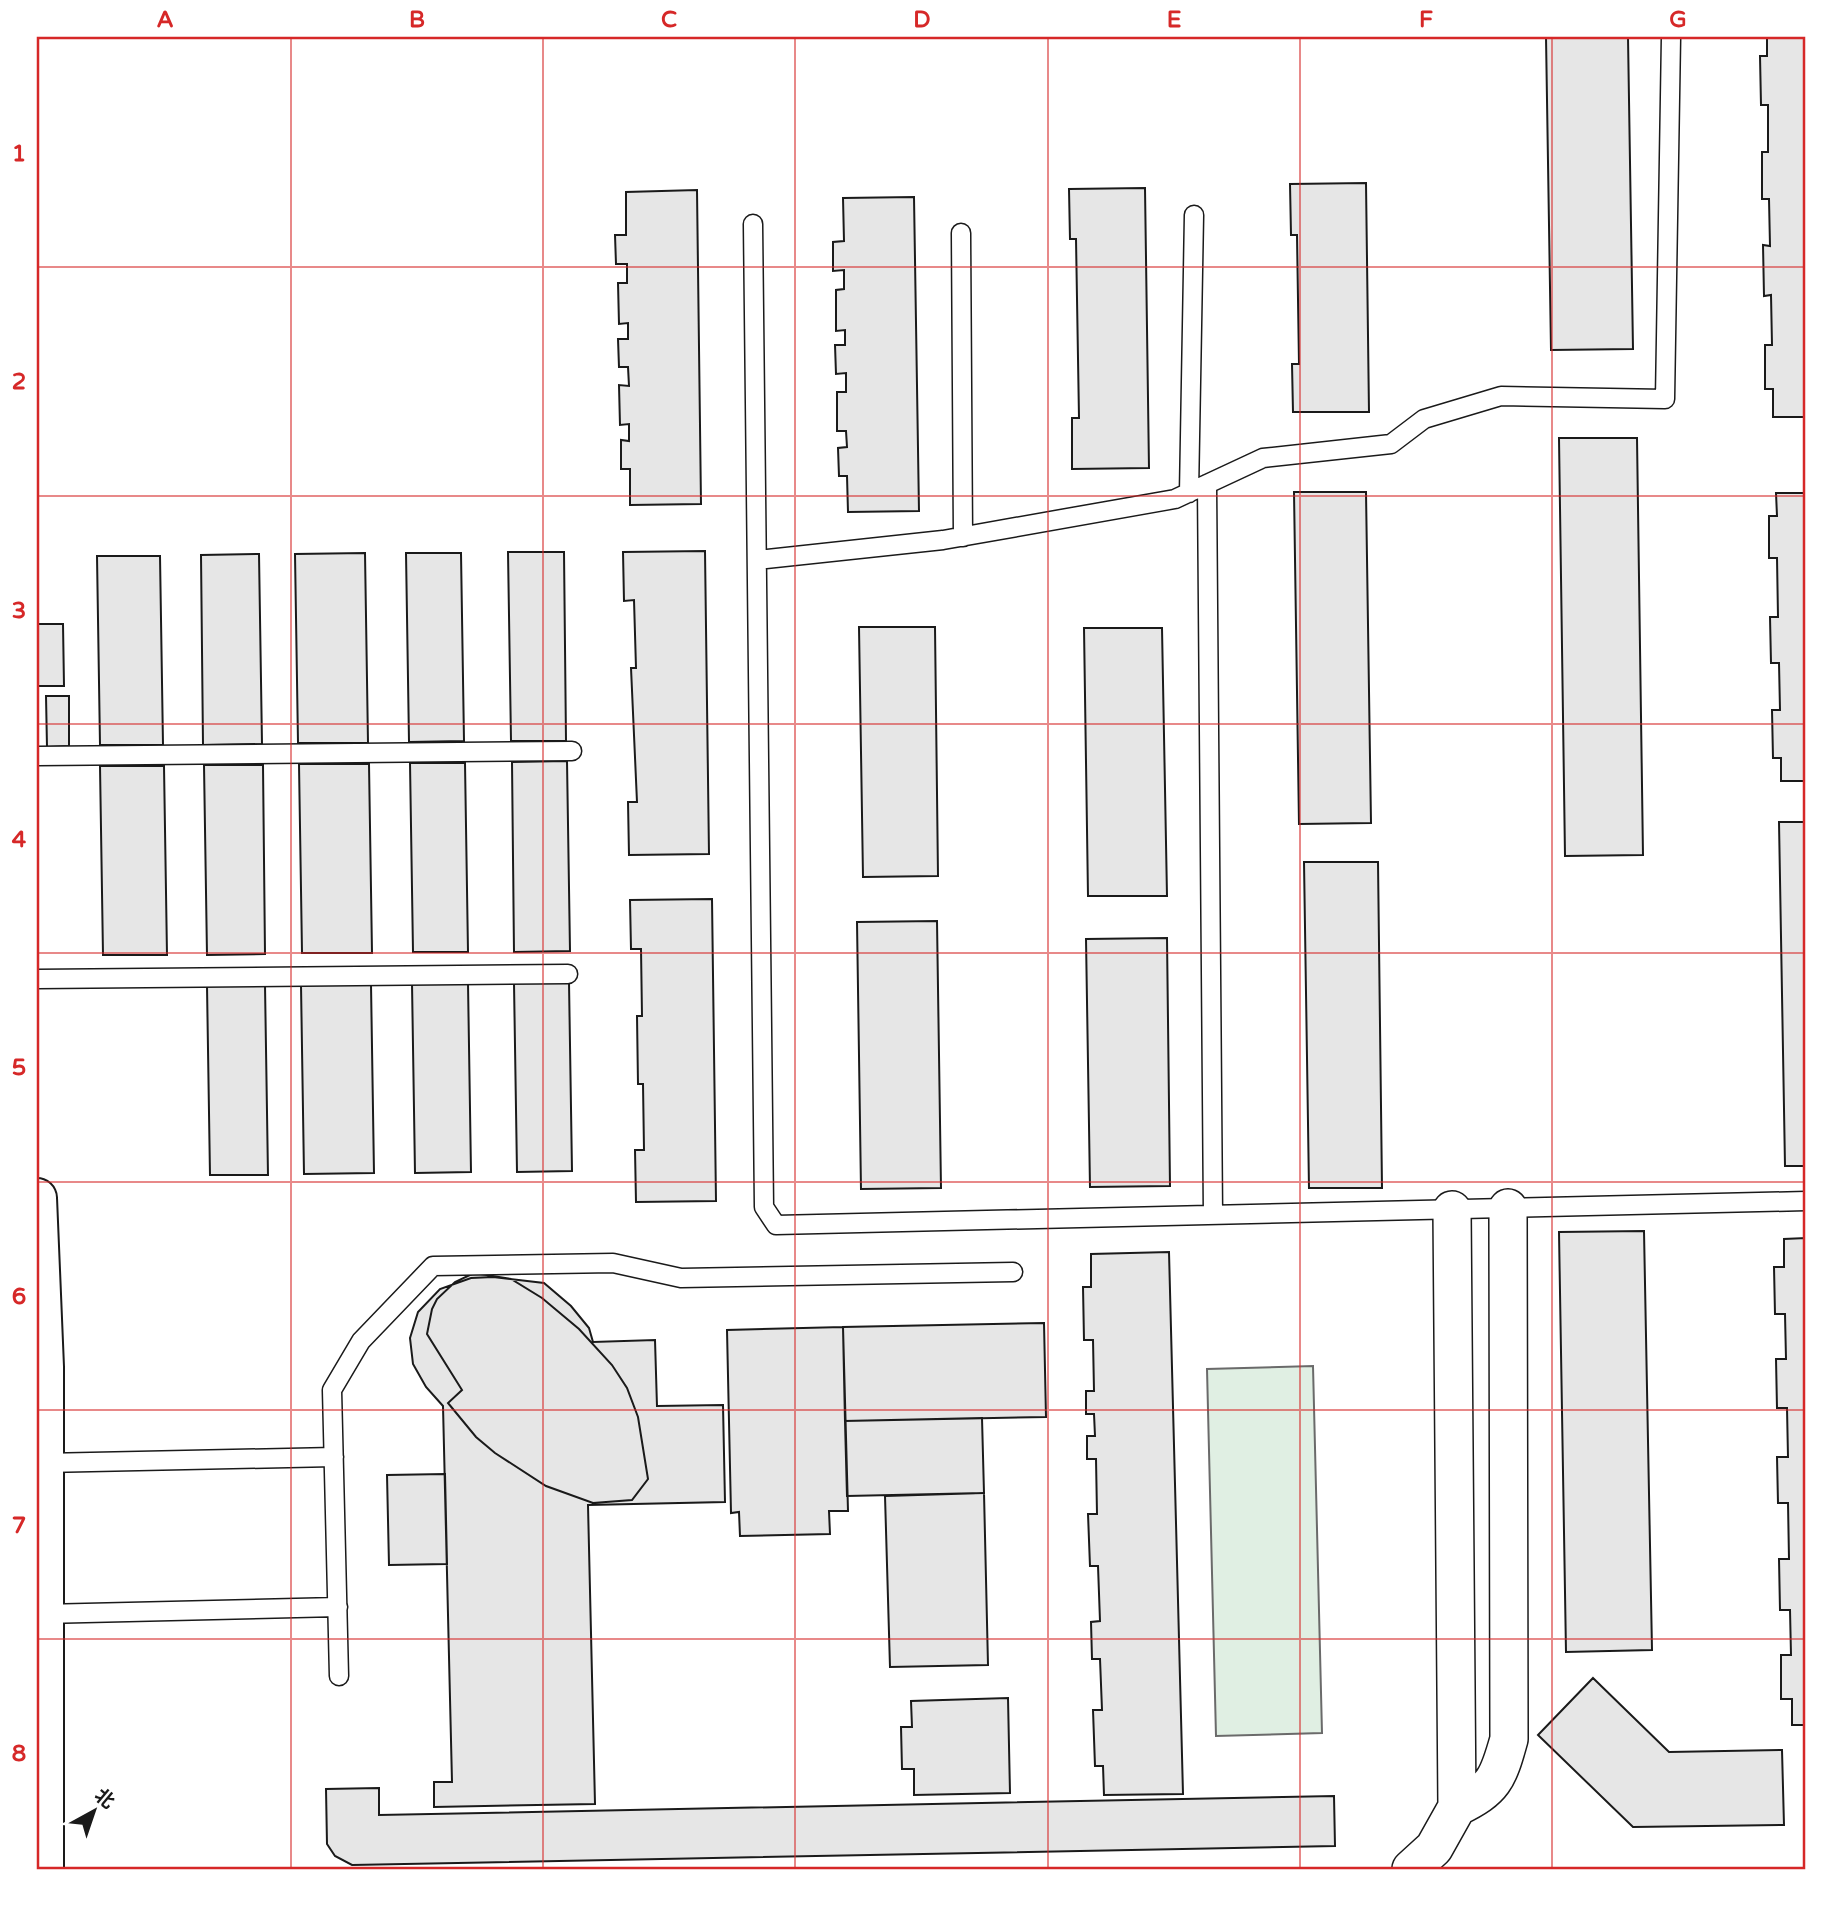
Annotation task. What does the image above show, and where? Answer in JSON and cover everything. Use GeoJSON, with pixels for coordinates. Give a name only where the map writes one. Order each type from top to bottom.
{"type":"FeatureCollection","features":[{"type":"Feature","properties":{"kind":"main road"},"geometry":{"type":"LineString","coordinates":[[37,1198],[44,1367],[44,1869]]}},
{"type":"Feature","properties":{"kind":"street"},"geometry":{"type":"LineString","coordinates":[[1457,1807],[1484,1794],[1500,1769],[1509,1739],[1508,1208]]}},
{"type":"Feature","properties":{"kind":"street"},"geometry":{"type":"LineString","coordinates":[[1410,1869],[1434,1848],[1457,1807],[1452,1210]]}},
{"type":"Feature","properties":{"kind":"lane"},"geometry":{"type":"LineString","coordinates":[[757,560],[963,537],[1175,499],[1263,458],[1391,444],[1424,419],[1501,396],[1665,399],[1671,37]]}},
{"type":"Feature","properties":{"kind":"lane"},"geometry":{"type":"LineString","coordinates":[[1189,493],[1194,215]]}},
{"type":"Feature","properties":{"kind":"lane"},"geometry":{"type":"LineString","coordinates":[[753,224],[764,1206],[776,1225],[1806,1201]]}},
{"type":"Feature","properties":{"kind":"lane"},"geometry":{"type":"LineString","coordinates":[[961,233],[963,537]]}},
{"type":"Feature","properties":{"kind":"lane"},"geometry":{"type":"LineString","coordinates":[[1207,484],[1213,1215]]}},
{"type":"Feature","properties":{"kind":"lane"},"geometry":{"type":"LineString","coordinates":[[37,756],[572,751]]}},
{"type":"Feature","properties":{"kind":"lane"},"geometry":{"type":"LineString","coordinates":[[37,979],[568,974]]}},
{"type":"Feature","properties":{"kind":"lane"},"geometry":{"type":"LineString","coordinates":[[339,1676],[332,1390],[361,1341],[433,1266],[613,1263],[681,1278],[1013,1272]]}},
{"type":"Feature","properties":{"kind":"lane"},"geometry":{"type":"LineString","coordinates":[[44,1463],[334,1457]]}},
{"type":"Feature","properties":{"kind":"lane"},"geometry":{"type":"LineString","coordinates":[[43,1614],[338,1607]]}},
{"type":"Feature","properties":{"kind":"green space"},"geometry":{"type":"Polygon","coordinates":[[[1313,1366],[1322,1733],[1216,1736],[1207,1369],[1313,1366]]]}},
{"type":"Feature","properties":{"kind":"building"},"geometry":{"type":"Polygon","coordinates":[[[1546,37],[1628,37],[1633,349],[1551,350],[1546,37]]]}},
{"type":"Feature","properties":{"kind":"building"},"geometry":{"type":"Polygon","coordinates":[[[1767,37],[1806,37],[1806,417],[1773,417],[1773,389],[1765,389],[1765,345],[1772,345],[1771,295],[1764,296],[1763,245],[1770,246],[1769,199],[1762,199],[1762,152],[1768,152],[1768,105],[1761,105],[1760,56],[1767,56],[1767,37]]]}},
{"type":"Feature","properties":{"kind":"building"},"geometry":{"type":"Polygon","coordinates":[[[1366,183],[1369,412],[1293,412],[1292,364],[1299,364],[1297,235],[1291,235],[1290,184],[1366,183]]]}},
{"type":"Feature","properties":{"kind":"building"},"geometry":{"type":"Polygon","coordinates":[[[1145,188],[1149,468],[1072,469],[1072,418],[1079,418],[1076,239],[1070,239],[1069,189],[1145,188]]]}},
{"type":"Feature","properties":{"kind":"building"},"geometry":{"type":"Polygon","coordinates":[[[697,190],[701,504],[630,505],[630,469],[621,469],[621,440],[629,441],[629,424],[620,425],[619,385],[629,386],[628,367],[619,367],[618,339],[628,339],[628,323],[619,324],[618,283],[627,283],[627,264],[616,264],[615,235],[626,235],[626,192],[697,190]]]}},
{"type":"Feature","properties":{"kind":"building"},"geometry":{"type":"Polygon","coordinates":[[[914,197],[919,511],[848,512],[847,476],[839,476],[838,448],[847,447],[846,431],[837,431],[837,392],[846,392],[846,373],[836,374],[835,345],[845,345],[845,330],[836,331],[836,290],[844,289],[844,270],[833,271],[833,242],[844,241],[843,198],[914,197]]]}},
{"type":"Feature","properties":{"kind":"building"},"geometry":{"type":"Polygon","coordinates":[[[1559,438],[1637,438],[1643,855],[1565,856],[1559,438]]]}},
{"type":"Feature","properties":{"kind":"building"},"geometry":{"type":"Polygon","coordinates":[[[1294,492],[1366,492],[1371,823],[1299,824],[1294,492]]]}},
{"type":"Feature","properties":{"kind":"building"},"geometry":{"type":"Polygon","coordinates":[[[1776,493],[1806,493],[1806,781],[1781,781],[1781,758],[1773,758],[1772,710],[1780,710],[1779,663],[1771,663],[1770,617],[1778,617],[1777,558],[1769,558],[1769,516],[1777,516],[1776,493]]]}},
{"type":"Feature","properties":{"kind":"building"},"geometry":{"type":"Polygon","coordinates":[[[705,551],[709,854],[629,855],[628,802],[637,802],[631,668],[636,668],[634,600],[624,601],[623,552],[705,551]]]}},
{"type":"Feature","properties":{"kind":"building"},"geometry":{"type":"Polygon","coordinates":[[[508,552],[564,552],[566,741],[511,741],[508,552]]]}},
{"type":"Feature","properties":{"kind":"building"},"geometry":{"type":"Polygon","coordinates":[[[365,553],[368,743],[298,743],[295,554],[365,553]]]}},
{"type":"Feature","properties":{"kind":"building"},"geometry":{"type":"Polygon","coordinates":[[[406,553],[461,553],[464,741],[409,742],[406,553]]]}},
{"type":"Feature","properties":{"kind":"building"},"geometry":{"type":"Polygon","coordinates":[[[259,554],[262,744],[203,745],[201,555],[259,554]]]}},
{"type":"Feature","properties":{"kind":"building"},"geometry":{"type":"Polygon","coordinates":[[[97,556],[160,556],[163,745],[100,745],[97,556]]]}},
{"type":"Feature","properties":{"kind":"building"},"geometry":{"type":"Polygon","coordinates":[[[37,624],[63,624],[64,686],[37,686],[37,624]]]}},
{"type":"Feature","properties":{"kind":"building"},"geometry":{"type":"Polygon","coordinates":[[[859,627],[935,627],[938,876],[863,877],[859,627]]]}},
{"type":"Feature","properties":{"kind":"building"},"geometry":{"type":"Polygon","coordinates":[[[1084,628],[1162,628],[1167,896],[1088,896],[1084,628]]]}},
{"type":"Feature","properties":{"kind":"building"},"geometry":{"type":"Polygon","coordinates":[[[46,696],[69,696],[69,746],[47,747],[46,696]]]}},
{"type":"Feature","properties":{"kind":"building"},"geometry":{"type":"Polygon","coordinates":[[[567,761],[570,951],[514,952],[512,762],[567,761]]]}},
{"type":"Feature","properties":{"kind":"building"},"geometry":{"type":"Polygon","coordinates":[[[410,763],[465,763],[468,952],[413,952],[410,763]]]}},
{"type":"Feature","properties":{"kind":"building"},"geometry":{"type":"Polygon","coordinates":[[[299,764],[369,764],[372,953],[302,953],[299,764]]]}},
{"type":"Feature","properties":{"kind":"building"},"geometry":{"type":"Polygon","coordinates":[[[204,765],[263,765],[265,954],[207,955],[204,765]]]}},
{"type":"Feature","properties":{"kind":"building"},"geometry":{"type":"Polygon","coordinates":[[[100,766],[164,766],[167,955],[103,955],[100,766]]]}},
{"type":"Feature","properties":{"kind":"building"},"geometry":{"type":"Polygon","coordinates":[[[1779,822],[1806,822],[1806,1166],[1785,1166],[1779,822]]]}},
{"type":"Feature","properties":{"kind":"building"},"geometry":{"type":"Polygon","coordinates":[[[1304,862],[1378,862],[1382,1188],[1309,1188],[1304,862]]]}},
{"type":"Feature","properties":{"kind":"building"},"geometry":{"type":"Polygon","coordinates":[[[712,899],[716,1201],[636,1202],[635,1150],[644,1150],[643,1084],[638,1084],[637,1016],[642,1016],[641,949],[631,949],[630,900],[712,899]]]}},
{"type":"Feature","properties":{"kind":"building"},"geometry":{"type":"Polygon","coordinates":[[[937,921],[941,1188],[861,1189],[857,922],[937,921]]]}},
{"type":"Feature","properties":{"kind":"building"},"geometry":{"type":"Polygon","coordinates":[[[1167,938],[1170,1186],[1090,1187],[1086,939],[1167,938]]]}},
{"type":"Feature","properties":{"kind":"building"},"geometry":{"type":"Polygon","coordinates":[[[569,982],[572,1171],[517,1172],[514,983],[569,982]]]}},
{"type":"Feature","properties":{"kind":"building"},"geometry":{"type":"Polygon","coordinates":[[[412,983],[468,983],[471,1172],[415,1173],[412,983]]]}},
{"type":"Feature","properties":{"kind":"building"},"geometry":{"type":"Polygon","coordinates":[[[371,984],[374,1173],[304,1174],[301,985],[371,984]]]}},
{"type":"Feature","properties":{"kind":"building"},"geometry":{"type":"Polygon","coordinates":[[[265,985],[268,1175],[210,1175],[207,986],[265,985]]]}},
{"type":"Feature","properties":{"kind":"building"},"geometry":{"type":"Polygon","coordinates":[[[1644,1231],[1652,1650],[1566,1652],[1559,1232],[1644,1231]]]}},
{"type":"Feature","properties":{"kind":"building"},"geometry":{"type":"Polygon","coordinates":[[[1806,1238],[1806,1725],[1792,1725],[1792,1699],[1781,1699],[1781,1655],[1791,1655],[1790,1610],[1780,1610],[1779,1559],[1789,1559],[1788,1503],[1778,1503],[1777,1457],[1788,1457],[1787,1408],[1777,1408],[1776,1359],[1786,1359],[1785,1314],[1775,1314],[1774,1267],[1784,1267],[1784,1239],[1806,1238]]]}},
{"type":"Feature","properties":{"kind":"building"},"geometry":{"type":"Polygon","coordinates":[[[1169,1252],[1183,1794],[1104,1795],[1103,1766],[1095,1766],[1093,1710],[1102,1710],[1100,1659],[1092,1659],[1091,1622],[1100,1621],[1098,1566],[1090,1566],[1088,1514],[1097,1514],[1096,1459],[1087,1459],[1087,1436],[1095,1436],[1094,1414],[1086,1414],[1086,1391],[1094,1391],[1093,1340],[1084,1340],[1083,1287],[1091,1287],[1091,1254],[1169,1252]]]}},
{"type":"Feature","properties":{"kind":"building"},"geometry":{"type":"Polygon","coordinates":[[[474,1273],[511,1279],[542,1298],[579,1329],[612,1365],[627,1388],[638,1417],[648,1479],[632,1500],[593,1503],[546,1486],[495,1453],[476,1437],[448,1403],[462,1390],[427,1334],[432,1309],[437,1299],[455,1282],[474,1273]]]}},
{"type":"Feature","properties":{"kind":"building"},"geometry":{"type":"Polygon","coordinates":[[[493,1277],[544,1283],[571,1306],[589,1328],[593,1342],[655,1340],[657,1406],[723,1405],[725,1502],[588,1505],[595,1804],[434,1807],[434,1782],[452,1782],[443,1406],[426,1387],[413,1364],[410,1338],[418,1312],[440,1289],[471,1278],[493,1277]]]}},
{"type":"Feature","properties":{"kind":"building"},"geometry":{"type":"Polygon","coordinates":[[[1044,1323],[1046,1417],[845,1421],[843,1327],[1044,1323]]]}},
{"type":"Feature","properties":{"kind":"building"},"geometry":{"type":"Polygon","coordinates":[[[843,1327],[848,1511],[829,1511],[830,1534],[740,1536],[739,1512],[731,1513],[727,1330],[843,1327]]]}},
{"type":"Feature","properties":{"kind":"building"},"geometry":{"type":"Polygon","coordinates":[[[982,1418],[984,1493],[847,1496],[845,1421],[982,1418]]]}},
{"type":"Feature","properties":{"kind":"building"},"geometry":{"type":"Polygon","coordinates":[[[445,1474],[447,1564],[389,1565],[387,1475],[445,1474]]]}},
{"type":"Feature","properties":{"kind":"building"},"geometry":{"type":"Polygon","coordinates":[[[984,1493],[988,1665],[890,1667],[885,1496],[984,1493]]]}},
{"type":"Feature","properties":{"kind":"building"},"geometry":{"type":"Polygon","coordinates":[[[1593,1678],[1669,1752],[1782,1750],[1784,1825],[1633,1827],[1538,1735],[1593,1678]]]}},
{"type":"Feature","properties":{"kind":"building"},"geometry":{"type":"Polygon","coordinates":[[[1008,1698],[1010,1793],[914,1795],[914,1769],[902,1769],[901,1727],[912,1727],[911,1701],[1008,1698]]]}},
{"type":"Feature","properties":{"kind":"building"},"geometry":{"type":"Polygon","coordinates":[[[379,1788],[379,1815],[1334,1796],[1335,1846],[352,1865],[335,1856],[327,1844],[326,1789],[379,1788]]]}}]}
